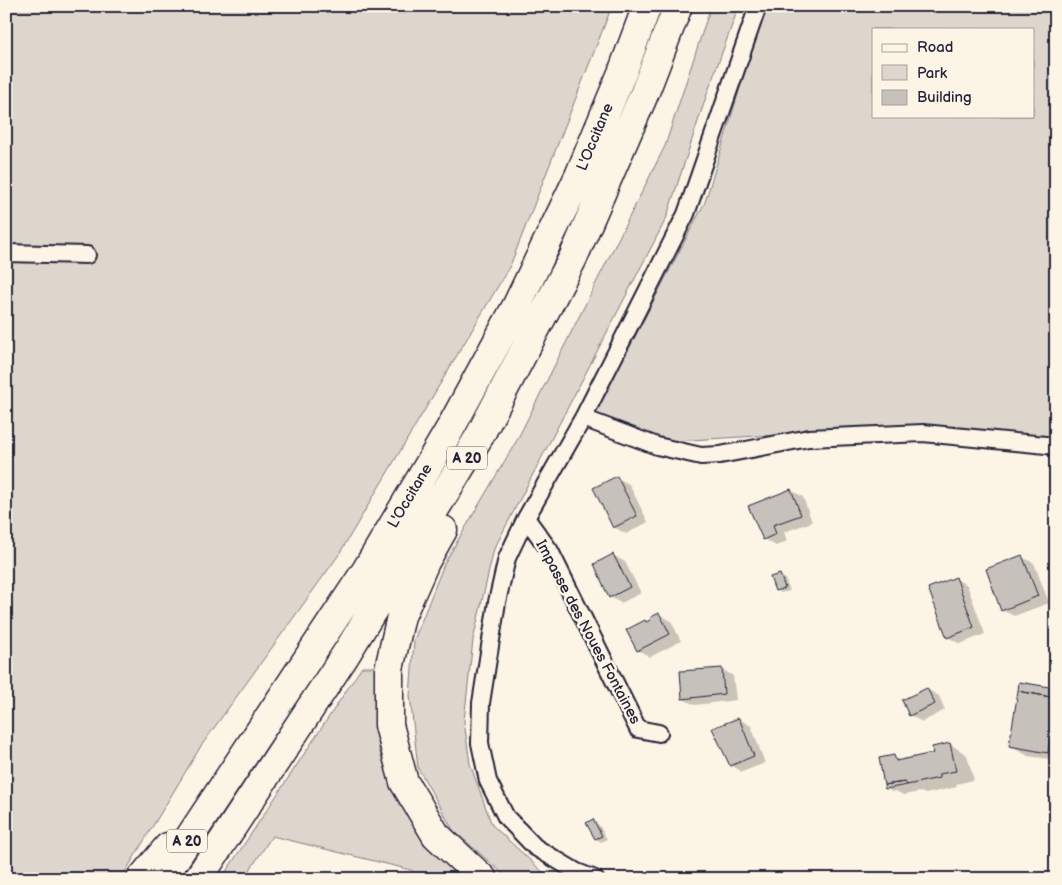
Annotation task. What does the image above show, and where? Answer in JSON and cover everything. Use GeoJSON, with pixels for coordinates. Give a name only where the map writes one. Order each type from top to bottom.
{"type":"FeatureCollection","features":[{"type":"Feature","properties":{"kind":"highway","name":"L'Occitane"},"geometry":{"type":"LineString","coordinates":[[162,879],[367,569],[450,429],[516,307],[579,176],[622,73],[647,6]]}},
{"type":"Feature","properties":{"kind":"highway","name":"L'Occitane"},"geometry":{"type":"LineString","coordinates":[[198,879],[346,654],[479,437],[573,258],[645,92],[678,6]]}},
{"type":"Feature","properties":{"kind":"highway"},"geometry":{"type":"LineString","coordinates":[[479,437],[471,480],[425,562],[401,616],[389,669],[389,725],[404,782],[436,835],[483,879]]}},
{"type":"Feature","properties":{"kind":"highway"},"geometry":{"type":"LineString","coordinates":[[141,879],[160,855],[212,804]]}},
{"type":"Feature","properties":{"kind":"street"},"geometry":{"type":"LineString","coordinates":[[596,879],[577,872],[535,847],[506,817],[488,781],[480,743],[481,703],[497,602],[507,558],[526,518],[583,418],[686,214],[758,6]]}},
{"type":"Feature","properties":{"kind":"street"},"geometry":{"type":"LineString","coordinates":[[6,253],[87,255]]}},
{"type":"Feature","properties":{"kind":"street"},"geometry":{"type":"LineString","coordinates":[[583,418],[656,446],[700,456],[720,455],[809,438],[923,433],[1056,446]]}},
{"type":"Feature","properties":{"kind":"street","name":"Impasse des Noues Fontaines"},"geometry":{"type":"LineString","coordinates":[[526,518],[550,551],[638,729],[659,733]]}},
{"type":"Feature","properties":{"kind":"green space"},"geometry":{"type":"Polygon","coordinates":[[[6,6],[612,6],[510,266],[338,556],[201,746],[127,869],[119,879],[6,879],[6,6]]]}},
{"type":"Feature","properties":{"kind":"green space"},"geometry":{"type":"Polygon","coordinates":[[[711,6],[739,6],[707,94],[666,219],[494,549],[473,640],[464,721],[470,764],[492,825],[546,875],[556,879],[509,879],[453,830],[418,768],[410,696],[414,640],[444,564],[517,440],[665,146],[711,6]]]}},
{"type":"Feature","properties":{"kind":"green space"},"geometry":{"type":"Polygon","coordinates":[[[765,6],[1056,6],[1056,451],[934,430],[674,441],[589,425],[705,202],[765,6]]]}},
{"type":"Feature","properties":{"kind":"green space"},"geometry":{"type":"Polygon","coordinates":[[[362,667],[379,667],[379,750],[396,798],[432,852],[465,879],[421,879],[411,870],[272,836],[244,879],[221,879],[362,667]]]}},
{"type":"Feature","properties":{"kind":"building"},"geometry":{"type":"Polygon","coordinates":[[[617,476],[637,516],[613,528],[593,488],[617,476]]]}},
{"type":"Feature","properties":{"kind":"building"},"geometry":{"type":"Polygon","coordinates":[[[791,489],[801,515],[773,525],[776,534],[763,540],[748,506],[791,489]]]}},
{"type":"Feature","properties":{"kind":"building"},"geometry":{"type":"Polygon","coordinates":[[[613,554],[630,587],[609,598],[594,564],[613,554]]]}},
{"type":"Feature","properties":{"kind":"building"},"geometry":{"type":"Polygon","coordinates":[[[1022,555],[1038,596],[1001,611],[986,569],[1022,555]]]}},
{"type":"Feature","properties":{"kind":"building"},"geometry":{"type":"Polygon","coordinates":[[[780,574],[785,588],[775,591],[770,577],[780,574]]]}},
{"type":"Feature","properties":{"kind":"building"},"geometry":{"type":"Polygon","coordinates":[[[956,577],[974,627],[947,638],[928,588],[956,577]]]}},
{"type":"Feature","properties":{"kind":"building"},"geometry":{"type":"Polygon","coordinates":[[[659,613],[670,634],[637,651],[626,630],[645,620],[646,622],[650,620],[651,617],[659,613]]]}},
{"type":"Feature","properties":{"kind":"building"},"geometry":{"type":"Polygon","coordinates":[[[722,668],[724,694],[682,699],[680,671],[722,668]]]}},
{"type":"Feature","properties":{"kind":"building"},"geometry":{"type":"Polygon","coordinates":[[[1019,682],[1056,688],[1056,698],[1018,691],[1019,682]]]}},
{"type":"Feature","properties":{"kind":"building"},"geometry":{"type":"Polygon","coordinates":[[[927,688],[935,704],[909,716],[902,700],[927,688]]]}},
{"type":"Feature","properties":{"kind":"building"},"geometry":{"type":"Polygon","coordinates":[[[1018,691],[1056,698],[1048,753],[1009,746],[1018,691]]]}},
{"type":"Feature","properties":{"kind":"building"},"geometry":{"type":"Polygon","coordinates":[[[739,718],[754,756],[730,766],[712,728],[739,718]]]}},
{"type":"Feature","properties":{"kind":"building"},"geometry":{"type":"Polygon","coordinates":[[[950,743],[956,771],[939,774],[939,778],[907,785],[905,782],[884,785],[879,758],[894,755],[896,761],[933,753],[932,747],[950,743]]]}},
{"type":"Feature","properties":{"kind":"building"},"geometry":{"type":"Polygon","coordinates":[[[905,782],[907,785],[885,789],[884,785],[905,782]]]}},
{"type":"Feature","properties":{"kind":"building"},"geometry":{"type":"Polygon","coordinates":[[[593,819],[602,836],[595,839],[586,823],[593,819]]]}}]}
